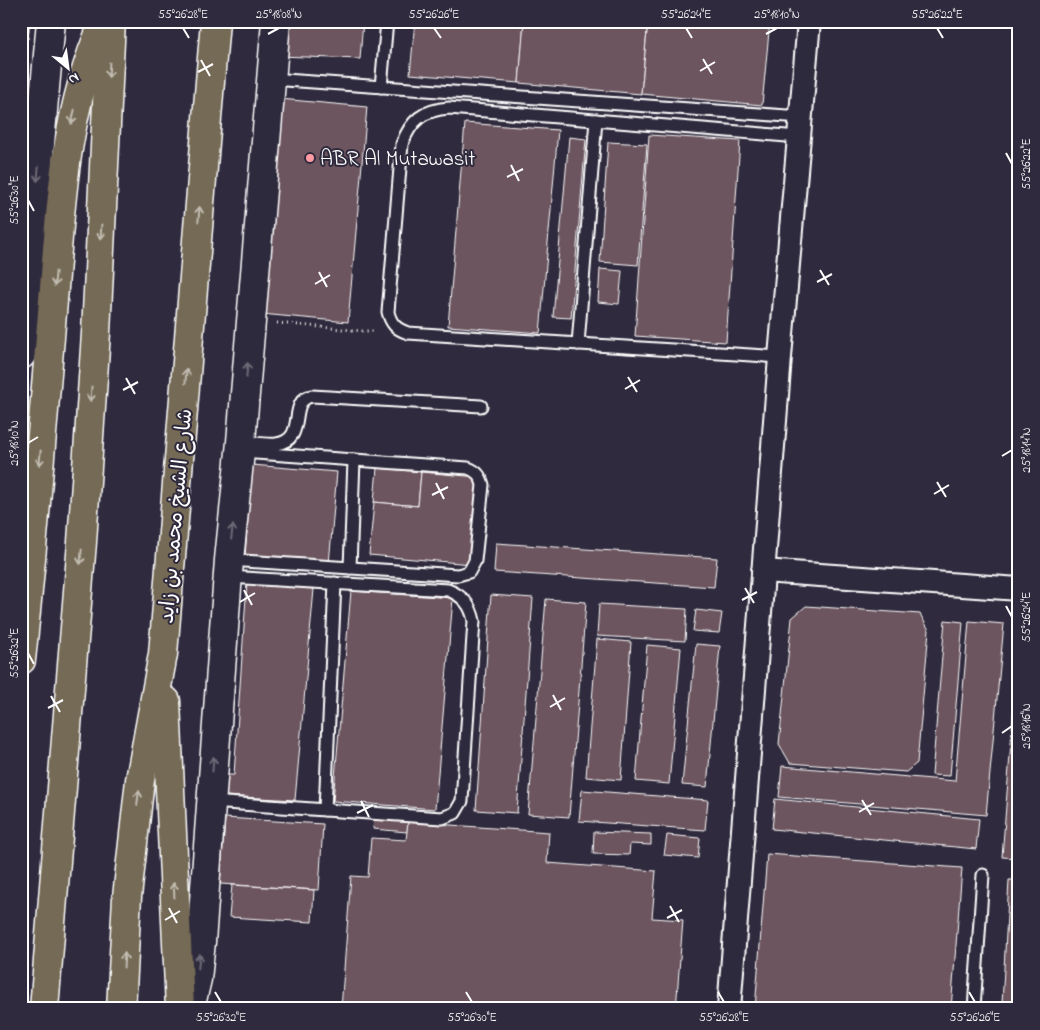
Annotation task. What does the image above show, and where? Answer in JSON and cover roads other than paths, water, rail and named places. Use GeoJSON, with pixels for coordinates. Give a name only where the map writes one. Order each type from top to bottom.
{"type":"FeatureCollection","features":[{"type":"Feature","properties":{"kind":"highway"},"geometry":{"type":"LineString","coordinates":[[21,660],[35,524],[65,164],[77,99],[105,21]]}},
{"type":"Feature","properties":{"kind":"highway"},"geometry":{"type":"LineString","coordinates":[[44,1009],[82,542],[96,333],[111,21]]}},
{"type":"Feature","properties":{"kind":"highway","name":"شارع الشيخ محمد بن زايد"},"geometry":{"type":"LineString","coordinates":[[121,1009],[127,897],[140,780],[163,654],[215,21]]}},
{"type":"Feature","properties":{"kind":"highway"},"geometry":{"type":"LineString","coordinates":[[163,654],[180,1009]]}},
{"type":"Feature","properties":{"kind":"main road"},"geometry":{"type":"LineString","coordinates":[[21,355],[25,267],[51,21]]}},
{"type":"Feature","properties":{"kind":"main road"},"geometry":{"type":"LineString","coordinates":[[190,1009],[197,979],[201,942],[228,568],[276,21]]}},
{"type":"Feature","properties":{"kind":"street"},"geometry":{"type":"LineString","coordinates":[[729,1009],[780,357],[809,21]]}},
{"type":"Feature","properties":{"kind":"street"},"geometry":{"type":"LineString","coordinates":[[763,571],[1019,589]]}},
{"type":"Feature","properties":{"kind":"lane"},"geometry":{"type":"LineString","coordinates":[[381,87],[387,21]]}},
{"type":"Feature","properties":{"kind":"lane"},"geometry":{"type":"LineString","coordinates":[[271,79],[381,87],[800,127]]}},
{"type":"Feature","properties":{"kind":"lane"},"geometry":{"type":"LineString","coordinates":[[780,357],[400,331],[390,320],[388,312],[402,144],[406,132],[424,114],[436,109],[448,108],[596,120],[800,127]]}},
{"type":"Feature","properties":{"kind":"lane"},"geometry":{"type":"LineString","coordinates":[[578,344],[596,120]]}},
{"type":"Feature","properties":{"kind":"lane"},"geometry":{"type":"LineString","coordinates":[[240,447],[276,444],[289,439],[294,434],[300,403],[303,399],[312,396],[481,406]]}},
{"type":"Feature","properties":{"kind":"lane"},"geometry":{"type":"LineString","coordinates":[[228,568],[350,568],[458,575],[469,572],[475,561],[483,486],[478,474],[468,468],[354,460],[240,447]]}},
{"type":"Feature","properties":{"kind":"lane"},"geometry":{"type":"LineString","coordinates":[[350,568],[354,460]]}},
{"type":"Feature","properties":{"kind":"lane"},"geometry":{"type":"LineString","coordinates":[[210,802],[442,818],[455,813],[462,801],[474,621],[472,612],[463,598],[448,590],[335,583],[228,568]]}},
{"type":"Feature","properties":{"kind":"lane"},"geometry":{"type":"LineString","coordinates":[[325,810],[335,583]]}},
{"type":"Feature","properties":{"kind":"lane"},"geometry":{"type":"LineString","coordinates":[[974,1009],[984,875]]}},
{"type":"Feature","properties":{"kind":"place","name":"ABR Al Mutawasit"},"geometry":{"type":"Point","coordinates":[310,158]}}]}
